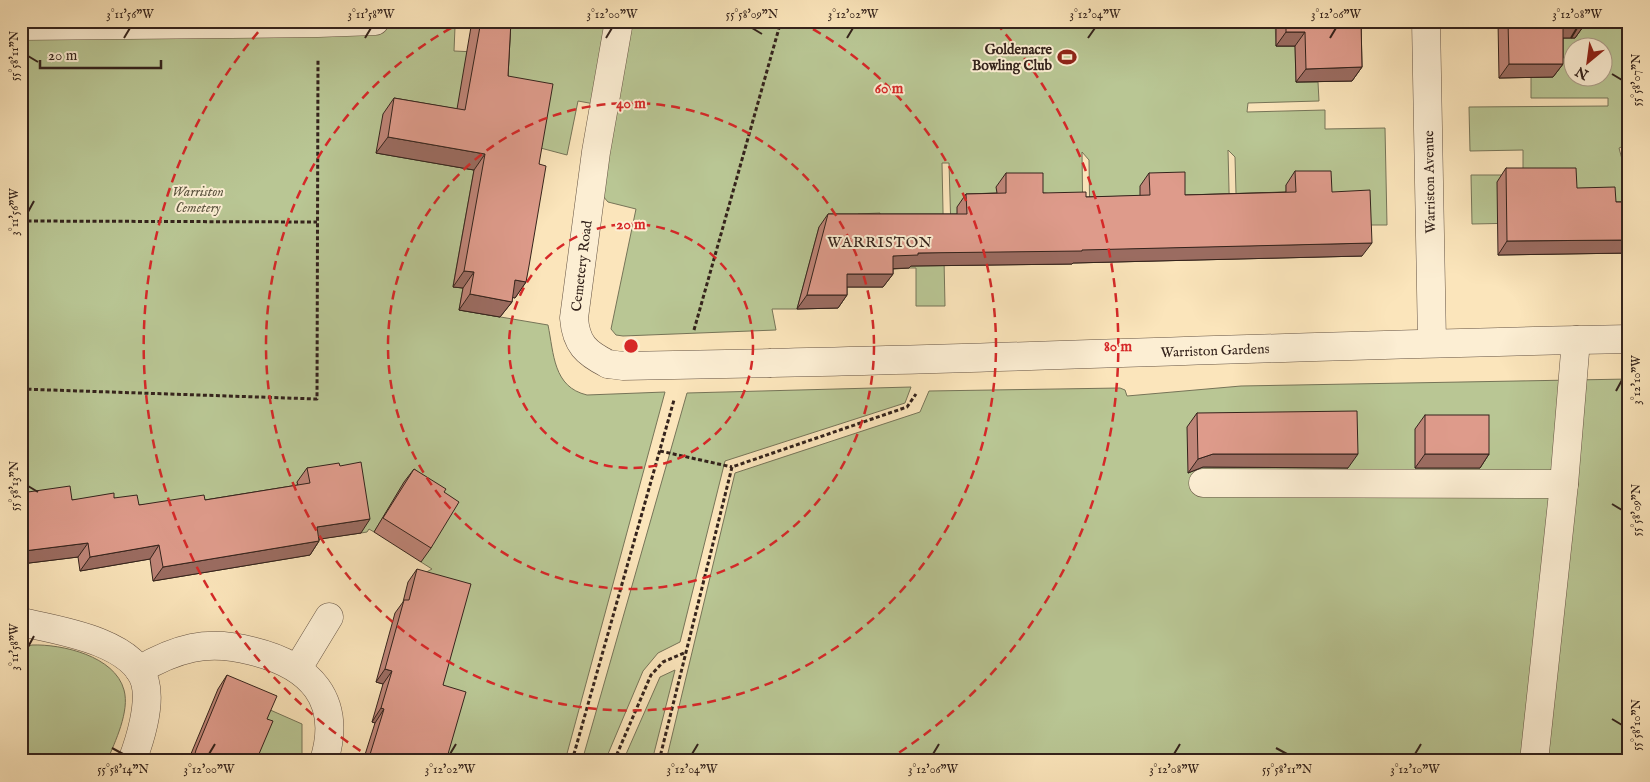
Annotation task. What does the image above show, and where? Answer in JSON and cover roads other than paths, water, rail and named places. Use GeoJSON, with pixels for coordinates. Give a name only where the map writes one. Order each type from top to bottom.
{"type":"FeatureCollection","features":[{"type":"Feature","properties":{"kind":"street"},"geometry":{"type":"LineString","coordinates":[[21,26],[318,24],[376,21]]}},
{"type":"Feature","properties":{"kind":"street","name":"Cemetery Road"},"geometry":{"type":"LineString","coordinates":[[618,21],[596,152],[574,318],[575,331],[581,343],[592,356],[608,364],[622,366],[771,363]]}},
{"type":"Feature","properties":{"kind":"street","name":"Warriston Avenue"},"geometry":{"type":"LineString","coordinates":[[1426,21],[1432,342]]}},
{"type":"Feature","properties":{"kind":"street","name":"Warriston Gardens"},"geometry":{"type":"LineString","coordinates":[[771,363],[928,360],[1432,342],[1629,339]]}},
{"type":"Feature","properties":{"kind":"street"},"geometry":{"type":"LineString","coordinates":[[1534,761],[1564,484],[1576,340]]}},
{"type":"Feature","properties":{"kind":"street"},"geometry":{"type":"LineString","coordinates":[[1203,483],[1564,484]]}},
{"type":"Feature","properties":{"kind":"street"},"geometry":{"type":"LineString","coordinates":[[298,668],[329,617]]}},
{"type":"Feature","properties":{"kind":"street"},"geometry":{"type":"LineString","coordinates":[[21,622],[108,646],[128,658],[140,670],[145,683],[145,716],[132,761]]}},
{"type":"Feature","properties":{"kind":"street"},"geometry":{"type":"LineString","coordinates":[[140,670],[158,659],[174,653],[193,648],[214,646],[236,647],[280,659],[298,668],[312,680],[320,692],[326,706],[330,731],[324,761]]}},
{"type":"Feature","properties":{"kind":"place","name":"Goldenacre Bowling Club"},"geometry":{"type":"Point","coordinates":[1067,57]}},
{"type":"Feature","properties":{"kind":"district","name":"WARRISTON"},"geometry":{"type":"Point","coordinates":[880,242]}},
{"type":"Feature","properties":{"kind":"park label","name":"Warriston Cemetery"},"geometry":{"type":"Point","coordinates":[198,200]}}]}
